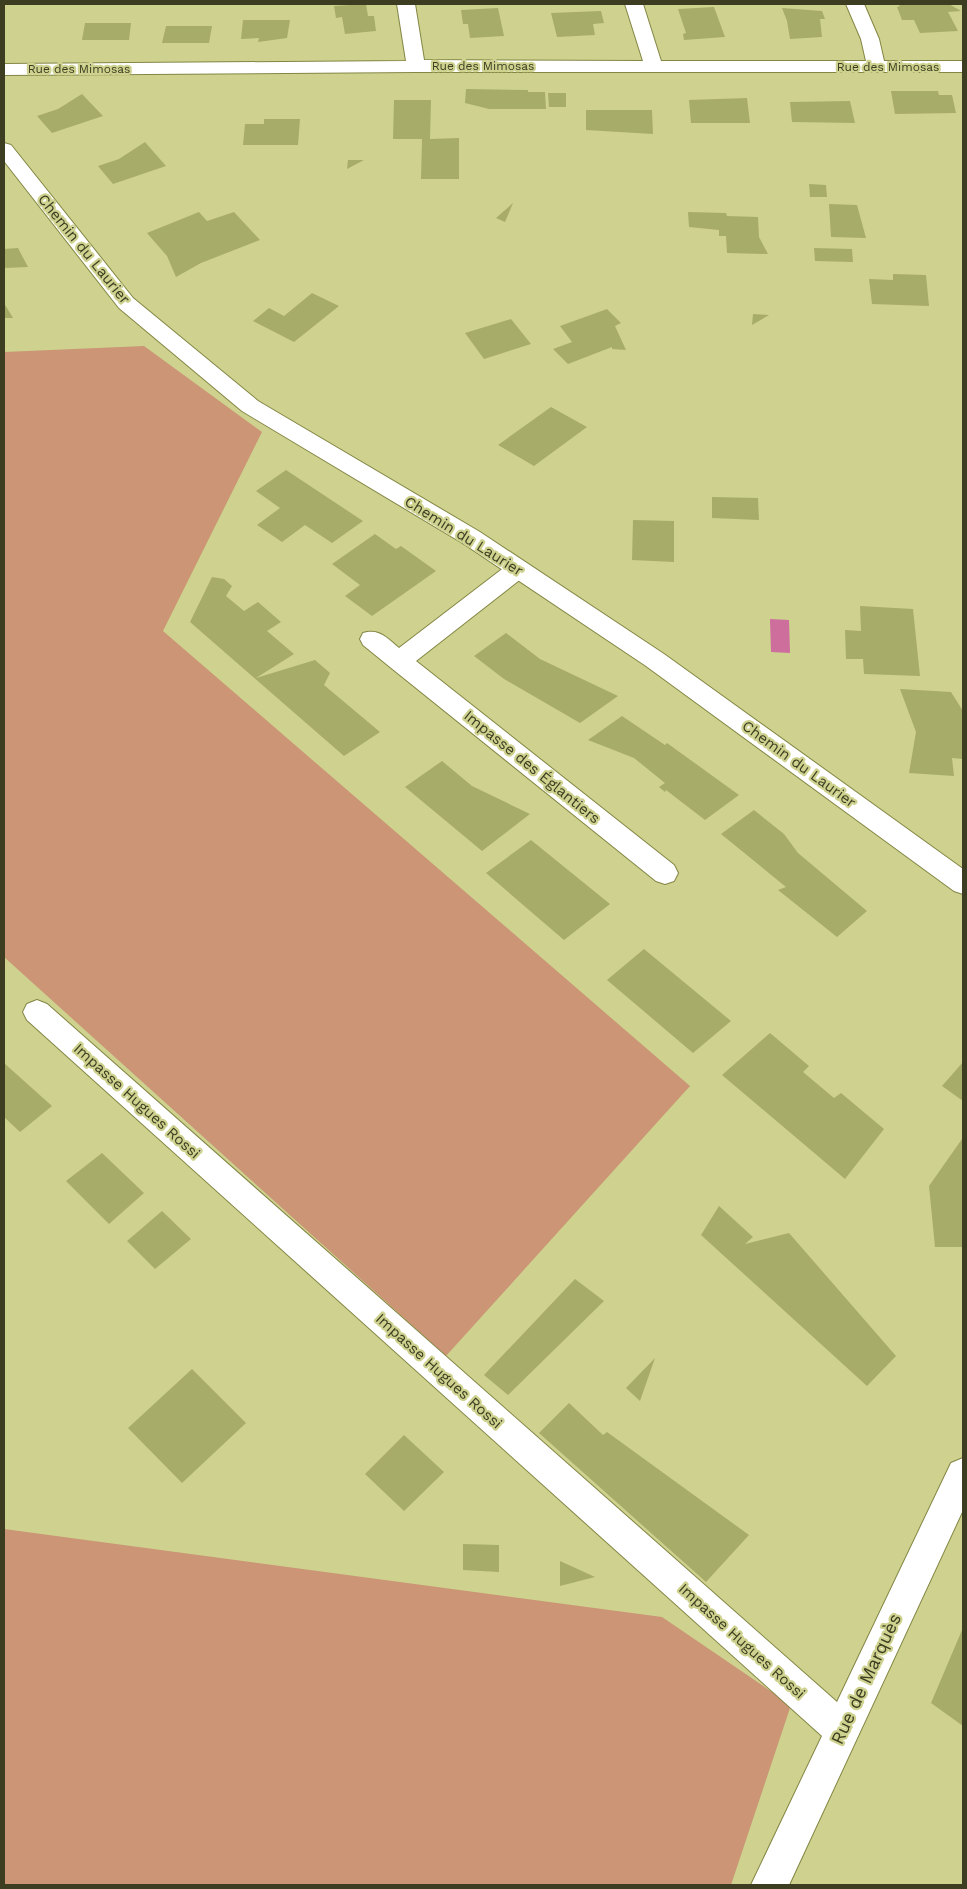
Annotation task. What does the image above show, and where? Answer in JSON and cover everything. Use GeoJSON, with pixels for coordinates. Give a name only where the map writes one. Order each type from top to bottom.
{"type":"FeatureCollection","features":[{"type":"Feature","properties":{"kind":"street"},"geometry":{"type":"LineString","coordinates":[[406,4],[416,66]]}},
{"type":"Feature","properties":{"kind":"street"},"geometry":{"type":"LineString","coordinates":[[634,4],[654,67]]}},
{"type":"Feature","properties":{"kind":"street"},"geometry":{"type":"LineString","coordinates":[[855,4],[870,39],[876,67]]}},
{"type":"Feature","properties":{"kind":"street","name":"Rue des Mimosas"},"geometry":{"type":"LineString","coordinates":[[4,70],[416,66],[963,67]]}},
{"type":"Feature","properties":{"kind":"street","name":"Chemin du Laurier"},"geometry":{"type":"LineString","coordinates":[[4,149],[126,303],[250,406],[472,538],[663,666],[963,883]]}},
{"type":"Feature","properties":{"kind":"street"},"geometry":{"type":"LineString","coordinates":[[399,661],[518,569]]}},
{"type":"Feature","properties":{"kind":"street","name":"Impasse des Églantiers"},"geometry":{"type":"LineString","coordinates":[[372,639],[665,873]]}},
{"type":"Feature","properties":{"kind":"street","name":"Impasse Hugues Rossi"},"geometry":{"type":"LineString","coordinates":[[37,1012],[842,1730]]}},
{"type":"Feature","properties":{"kind":"street","name":"Rue de Marquès"},"geometry":{"type":"LineString","coordinates":[[770,1885],[963,1474]]}},
{"type":"Feature","properties":{"kind":"shaded area"},"geometry":{"type":"Polygon","coordinates":[[[144,346],[262,432],[163,631],[690,1086],[446,1356],[4,957],[4,352],[144,346]]]}},
{"type":"Feature","properties":{"kind":"shaded area"},"geometry":{"type":"Polygon","coordinates":[[[770,619],[789,620],[790,653],[771,652],[770,619]]]}},
{"type":"Feature","properties":{"kind":"shaded area"},"geometry":{"type":"Polygon","coordinates":[[[4,1529],[662,1617],[791,1705],[731,1885],[4,1885],[4,1529]]]}},
{"type":"Feature","properties":{"kind":"building"},"geometry":{"type":"Polygon","coordinates":[[[366,4],[368,16],[374,16],[376,31],[345,34],[342,17],[336,18],[334,6],[366,4]]]}},
{"type":"Feature","properties":{"kind":"building"},"geometry":{"type":"Polygon","coordinates":[[[898,4],[949,4],[961,11],[948,12],[958,31],[920,33],[914,20],[902,20],[897,7],[900,6],[898,4]]]}},
{"type":"Feature","properties":{"kind":"building"},"geometry":{"type":"Polygon","coordinates":[[[714,7],[725,37],[684,40],[683,34],[686,33],[678,9],[714,7]]]}},
{"type":"Feature","properties":{"kind":"building"},"geometry":{"type":"Polygon","coordinates":[[[498,8],[504,36],[470,38],[468,24],[463,24],[461,10],[498,8]]]}},
{"type":"Feature","properties":{"kind":"building"},"geometry":{"type":"Polygon","coordinates":[[[782,8],[822,11],[825,19],[820,19],[822,37],[790,39],[787,21],[782,8]]]}},
{"type":"Feature","properties":{"kind":"building"},"geometry":{"type":"Polygon","coordinates":[[[601,11],[604,23],[593,24],[595,35],[557,37],[551,13],[601,11]]]}},
{"type":"Feature","properties":{"kind":"building"},"geometry":{"type":"Polygon","coordinates":[[[243,20],[290,20],[287,38],[258,42],[259,38],[241,39],[243,20]]]}},
{"type":"Feature","properties":{"kind":"building"},"geometry":{"type":"Polygon","coordinates":[[[85,23],[131,23],[129,40],[82,40],[85,23]]]}},
{"type":"Feature","properties":{"kind":"building"},"geometry":{"type":"Polygon","coordinates":[[[166,26],[212,26],[209,43],[162,43],[166,26]]]}},
{"type":"Feature","properties":{"kind":"building"},"geometry":{"type":"Polygon","coordinates":[[[466,89],[545,92],[546,109],[489,109],[465,103],[466,89]]]}},
{"type":"Feature","properties":{"kind":"building"},"geometry":{"type":"Polygon","coordinates":[[[891,91],[938,91],[939,95],[952,95],[956,113],[895,114],[891,91]]]}},
{"type":"Feature","properties":{"kind":"building"},"geometry":{"type":"Polygon","coordinates":[[[548,93],[566,93],[566,107],[549,107],[548,93]]]}},
{"type":"Feature","properties":{"kind":"building"},"geometry":{"type":"Polygon","coordinates":[[[82,94],[103,116],[52,133],[37,116],[58,109],[82,94]]]}},
{"type":"Feature","properties":{"kind":"building"},"geometry":{"type":"Polygon","coordinates":[[[747,98],[750,123],[691,123],[689,100],[747,98]]]}},
{"type":"Feature","properties":{"kind":"building"},"geometry":{"type":"Polygon","coordinates":[[[394,100],[431,100],[430,139],[459,138],[459,179],[421,179],[422,139],[393,139],[394,100]]]}},
{"type":"Feature","properties":{"kind":"building"},"geometry":{"type":"Polygon","coordinates":[[[850,101],[855,123],[792,122],[790,102],[850,101]]]}},
{"type":"Feature","properties":{"kind":"building"},"geometry":{"type":"Polygon","coordinates":[[[586,110],[652,110],[653,134],[586,130],[586,110]]]}},
{"type":"Feature","properties":{"kind":"building"},"geometry":{"type":"Polygon","coordinates":[[[264,119],[300,119],[298,145],[243,145],[245,124],[264,124],[264,119]]]}},
{"type":"Feature","properties":{"kind":"building"},"geometry":{"type":"Polygon","coordinates":[[[145,142],[166,166],[113,184],[98,166],[119,159],[145,142]]]}},
{"type":"Feature","properties":{"kind":"building"},"geometry":{"type":"Polygon","coordinates":[[[348,160],[364,160],[347,169],[348,160]]]}},
{"type":"Feature","properties":{"kind":"building"},"geometry":{"type":"Polygon","coordinates":[[[809,184],[826,185],[827,197],[810,197],[809,184]]]}},
{"type":"Feature","properties":{"kind":"building"},"geometry":{"type":"Polygon","coordinates":[[[513,203],[505,222],[496,218],[513,203]]]}},
{"type":"Feature","properties":{"kind":"building"},"geometry":{"type":"Polygon","coordinates":[[[829,204],[857,205],[866,238],[831,237],[829,204]]]}},
{"type":"Feature","properties":{"kind":"building"},"geometry":{"type":"Polygon","coordinates":[[[199,212],[207,221],[234,212],[260,240],[201,263],[176,277],[167,256],[147,233],[199,212]]]}},
{"type":"Feature","properties":{"kind":"building"},"geometry":{"type":"Polygon","coordinates":[[[688,212],[726,213],[727,216],[758,217],[759,237],[768,254],[727,253],[726,236],[719,236],[719,230],[689,227],[688,212]]]}},
{"type":"Feature","properties":{"kind":"building"},"geometry":{"type":"Polygon","coordinates":[[[18,248],[28,267],[4,268],[4,249],[18,248]]]}},
{"type":"Feature","properties":{"kind":"building"},"geometry":{"type":"Polygon","coordinates":[[[814,248],[852,249],[853,262],[815,261],[814,248]]]}},
{"type":"Feature","properties":{"kind":"building"},"geometry":{"type":"Polygon","coordinates":[[[893,274],[926,275],[929,306],[872,304],[869,279],[893,280],[893,274]]]}},
{"type":"Feature","properties":{"kind":"building"},"geometry":{"type":"Polygon","coordinates":[[[312,293],[339,306],[294,342],[253,321],[269,308],[284,316],[312,293]]]}},
{"type":"Feature","properties":{"kind":"building"},"geometry":{"type":"Polygon","coordinates":[[[4,303],[13,318],[4,318],[4,303]]]}},
{"type":"Feature","properties":{"kind":"building"},"geometry":{"type":"Polygon","coordinates":[[[607,309],[621,323],[615,326],[626,350],[612,349],[612,347],[568,364],[553,349],[572,342],[560,326],[607,309]]]}},
{"type":"Feature","properties":{"kind":"building"},"geometry":{"type":"Polygon","coordinates":[[[753,314],[769,315],[752,325],[753,314]]]}},
{"type":"Feature","properties":{"kind":"building"},"geometry":{"type":"Polygon","coordinates":[[[511,319],[531,344],[484,359],[465,333],[511,319]]]}},
{"type":"Feature","properties":{"kind":"building"},"geometry":{"type":"Polygon","coordinates":[[[551,407],[587,427],[534,466],[498,445],[551,407]]]}},
{"type":"Feature","properties":{"kind":"building"},"geometry":{"type":"Polygon","coordinates":[[[286,470],[363,521],[332,543],[305,525],[282,542],[257,525],[280,508],[256,491],[286,470]]]}},
{"type":"Feature","properties":{"kind":"building"},"geometry":{"type":"Polygon","coordinates":[[[712,497],[758,498],[759,520],[712,518],[712,497]]]}},
{"type":"Feature","properties":{"kind":"building"},"geometry":{"type":"Polygon","coordinates":[[[633,520],[674,521],[674,562],[632,560],[633,520]]]}},
{"type":"Feature","properties":{"kind":"building"},"geometry":{"type":"Polygon","coordinates":[[[375,534],[396,549],[401,546],[436,571],[372,616],[345,596],[360,585],[332,564],[375,534]]]}},
{"type":"Feature","properties":{"kind":"building"},"geometry":{"type":"Polygon","coordinates":[[[212,577],[224,579],[232,586],[226,596],[244,611],[258,602],[281,622],[267,631],[294,654],[256,678],[315,660],[330,673],[324,685],[380,732],[344,756],[190,622],[212,577]]]}},
{"type":"Feature","properties":{"kind":"building"},"geometry":{"type":"Polygon","coordinates":[[[860,606],[913,609],[920,676],[864,674],[863,659],[846,659],[845,630],[861,631],[860,606]]]}},
{"type":"Feature","properties":{"kind":"building"},"geometry":{"type":"Polygon","coordinates":[[[506,633],[540,659],[618,696],[580,723],[504,679],[474,656],[506,633]]]}},
{"type":"Feature","properties":{"kind":"building"},"geometry":{"type":"Polygon","coordinates":[[[900,689],[951,692],[963,711],[963,759],[952,758],[954,776],[909,773],[916,732],[900,689]]]}},
{"type":"Feature","properties":{"kind":"building"},"geometry":{"type":"Polygon","coordinates":[[[622,716],[665,745],[667,743],[739,795],[705,820],[666,790],[665,792],[659,787],[665,783],[634,758],[588,740],[622,716]]]}},
{"type":"Feature","properties":{"kind":"building"},"geometry":{"type":"Polygon","coordinates":[[[442,761],[472,786],[530,814],[482,851],[405,787],[442,761]]]}},
{"type":"Feature","properties":{"kind":"building"},"geometry":{"type":"Polygon","coordinates":[[[754,810],[784,834],[798,853],[867,911],[837,937],[778,890],[786,887],[721,834],[754,810]]]}},
{"type":"Feature","properties":{"kind":"building"},"geometry":{"type":"Polygon","coordinates":[[[531,840],[610,904],[564,940],[486,873],[531,840]]]}},
{"type":"Feature","properties":{"kind":"building"},"geometry":{"type":"Polygon","coordinates":[[[644,949],[731,1021],[693,1053],[607,980],[644,949]]]}},
{"type":"Feature","properties":{"kind":"building"},"geometry":{"type":"Polygon","coordinates":[[[770,1033],[809,1066],[803,1072],[834,1098],[841,1093],[884,1129],[845,1179],[722,1075],[770,1033]]]}},
{"type":"Feature","properties":{"kind":"building"},"geometry":{"type":"Polygon","coordinates":[[[963,1062],[963,1101],[942,1086],[963,1062]]]}},
{"type":"Feature","properties":{"kind":"building"},"geometry":{"type":"Polygon","coordinates":[[[4,1063],[52,1106],[20,1132],[4,1117],[4,1063]]]}},
{"type":"Feature","properties":{"kind":"building"},"geometry":{"type":"Polygon","coordinates":[[[962,1139],[963,1247],[935,1247],[929,1186],[962,1139]]]}},
{"type":"Feature","properties":{"kind":"building"},"geometry":{"type":"Polygon","coordinates":[[[102,1153],[144,1193],[109,1224],[66,1181],[102,1153]]]}},
{"type":"Feature","properties":{"kind":"building"},"geometry":{"type":"Polygon","coordinates":[[[719,1206],[753,1237],[745,1244],[789,1233],[896,1356],[867,1386],[701,1235],[719,1206]]]}},
{"type":"Feature","properties":{"kind":"building"},"geometry":{"type":"Polygon","coordinates":[[[162,1211],[191,1239],[155,1269],[127,1241],[162,1211]]]}},
{"type":"Feature","properties":{"kind":"building"},"geometry":{"type":"Polygon","coordinates":[[[575,1279],[604,1301],[508,1395],[484,1375],[575,1279]]]}},
{"type":"Feature","properties":{"kind":"building"},"geometry":{"type":"Polygon","coordinates":[[[655,1358],[640,1401],[626,1388],[655,1358]]]}},
{"type":"Feature","properties":{"kind":"building"},"geometry":{"type":"Polygon","coordinates":[[[192,1369],[246,1423],[182,1483],[128,1428],[192,1369]]]}},
{"type":"Feature","properties":{"kind":"building"},"geometry":{"type":"Polygon","coordinates":[[[569,1403],[603,1435],[607,1432],[749,1535],[706,1582],[539,1433],[569,1403]]]}},
{"type":"Feature","properties":{"kind":"building"},"geometry":{"type":"Polygon","coordinates":[[[404,1435],[444,1472],[404,1511],[365,1474],[404,1435]]]}},
{"type":"Feature","properties":{"kind":"building"},"geometry":{"type":"Polygon","coordinates":[[[463,1544],[499,1545],[499,1572],[463,1570],[463,1544]]]}},
{"type":"Feature","properties":{"kind":"building"},"geometry":{"type":"Polygon","coordinates":[[[560,1561],[595,1577],[560,1586],[560,1561]]]}},
{"type":"Feature","properties":{"kind":"building"},"geometry":{"type":"Polygon","coordinates":[[[963,1631],[963,1726],[931,1703],[963,1631]]]}}]}
